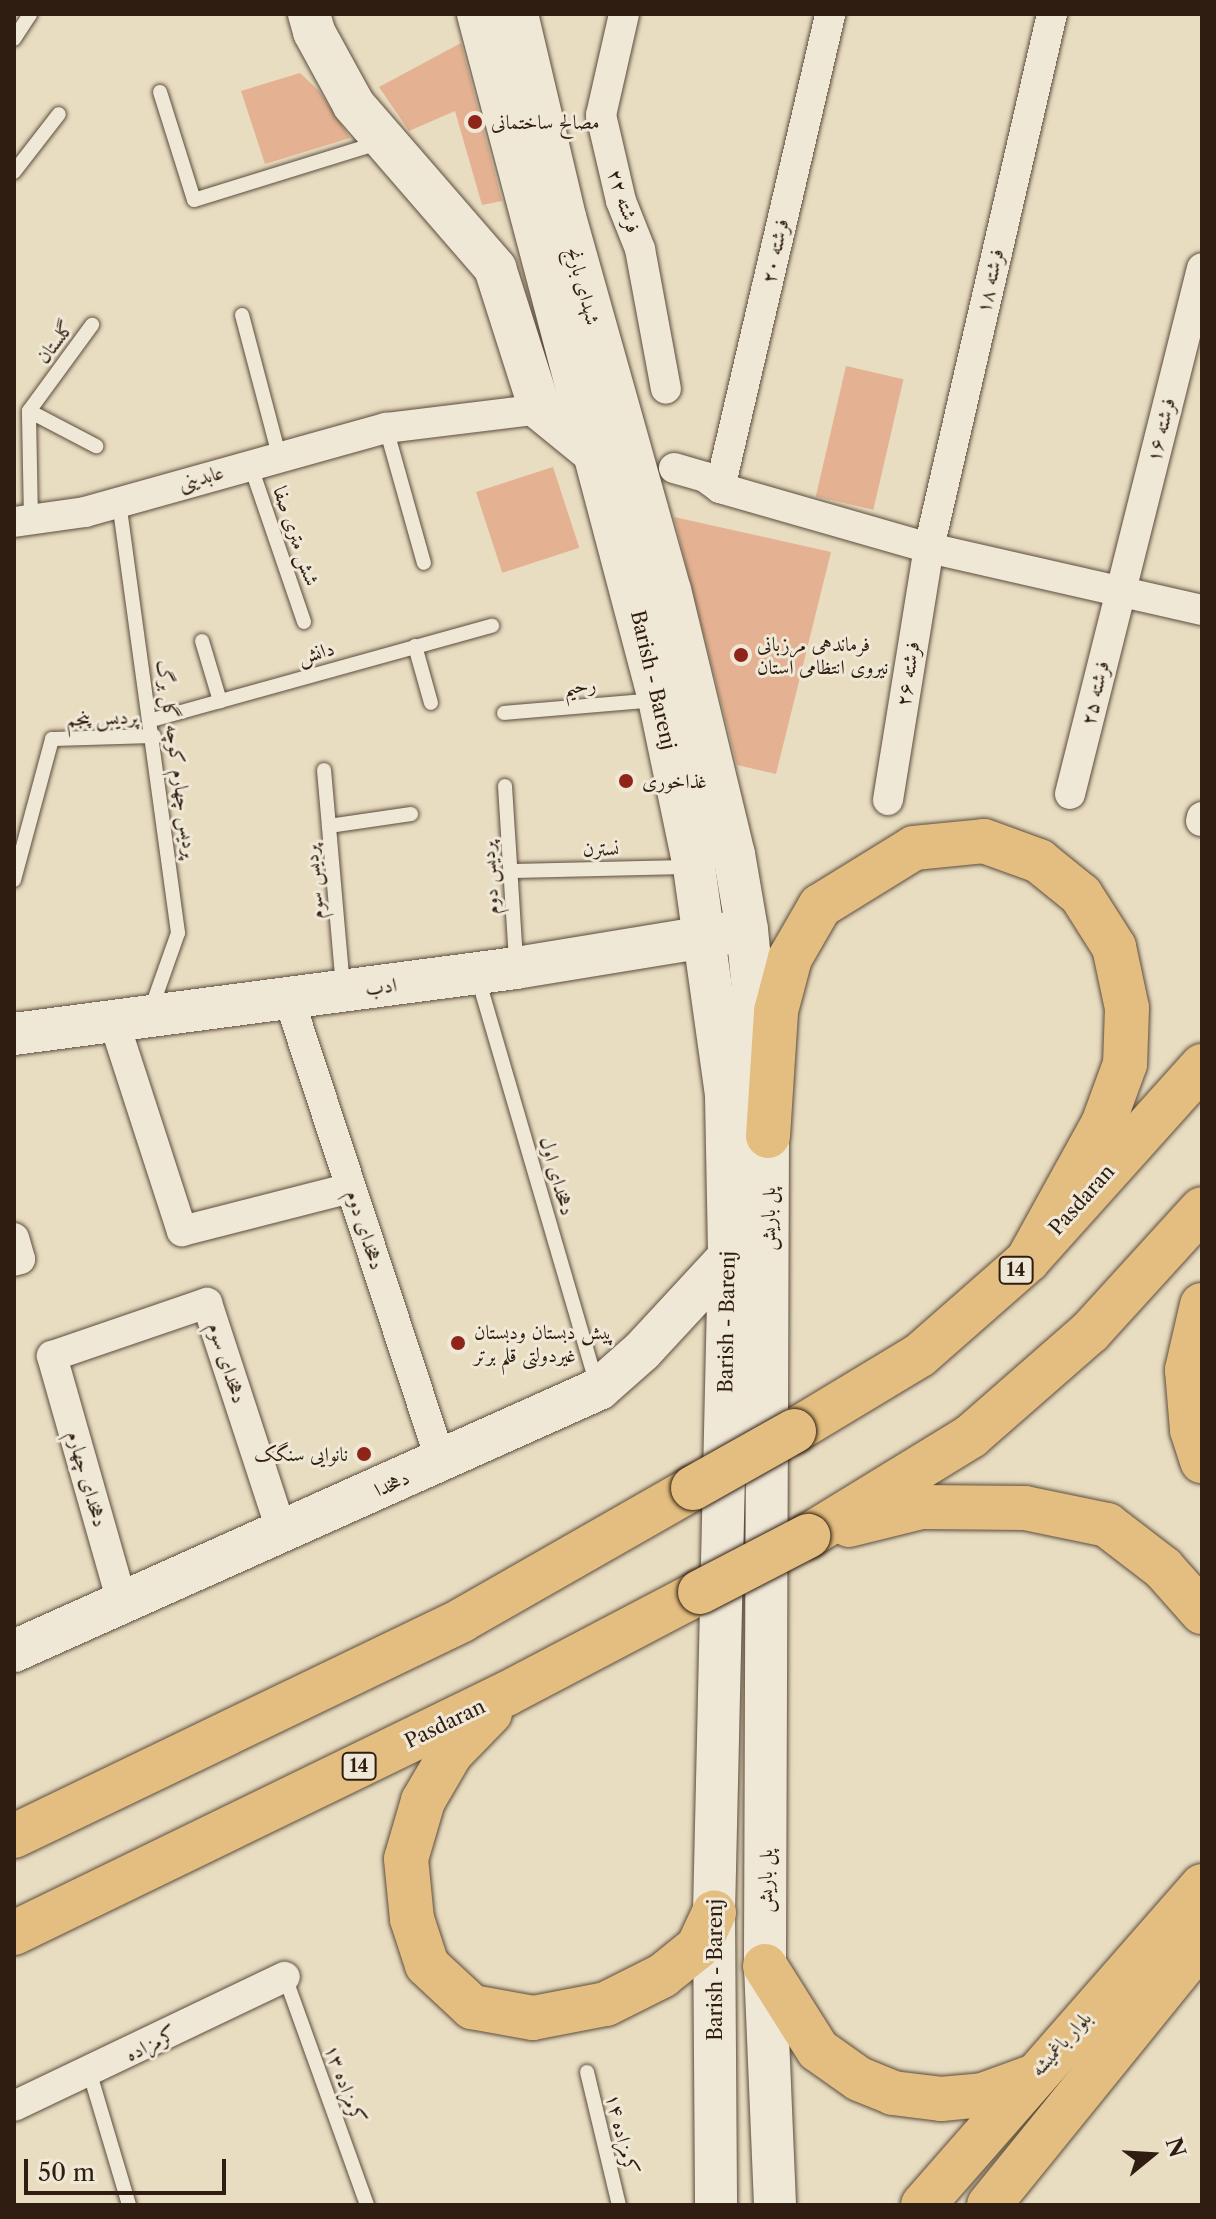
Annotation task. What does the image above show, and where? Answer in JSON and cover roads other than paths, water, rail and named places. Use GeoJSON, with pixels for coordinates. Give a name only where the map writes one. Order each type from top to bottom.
{"type":"FeatureCollection","features":[{"type":"Feature","properties":{"kind":"main road"},"geometry":{"type":"LineString","coordinates":[[309,14],[314,32],[354,105],[495,268],[540,409],[594,453]]}},
{"type":"Feature","properties":{"kind":"main road","name":"Barish - Barenj"},"geometry":{"type":"LineString","coordinates":[[478,14],[659,699],[694,867],[726,1095],[729,1257],[714,1912],[716,2205]]}},
{"type":"Feature","properties":{"kind":"main road","name":"شهدای بارنج"},"geometry":{"type":"LineString","coordinates":[[517,14],[565,217],[660,555]]}},
{"type":"Feature","properties":{"kind":"main road","name":"Barish - Barenj"},"geometry":{"type":"LineString","coordinates":[[660,555],[734,854],[747,930]]}},
{"type":"Feature","properties":{"kind":"main road"},"geometry":{"type":"LineString","coordinates":[[768,1136],[776,1011],[790,958],[820,906],[914,848],[984,841],[1039,861],[1081,895],[1114,947],[1127,1008],[1125,1064],[1103,1124],[1028,1260]]}},
{"type":"Feature","properties":{"kind":"main road","name":"ادب"},"geometry":{"type":"LineString","coordinates":[[14,1034],[496,971],[702,940],[747,930]]}},
{"type":"Feature","properties":{"kind":"main road","name":"پل باریش"},"geometry":{"type":"LineString","coordinates":[[747,930],[768,1136],[765,1966],[775,2205]]}},
{"type":"Feature","properties":{"kind":"main road","name":"Pasdaran"},"geometry":{"type":"LineString","coordinates":[[14,1836],[462,1620],[794,1431],[920,1355],[1028,1260],[1202,1066]]}},
{"type":"Feature","properties":{"kind":"main road","name":"14"},"geometry":{"type":"LineString","coordinates":[[808,1536],[971,1436],[1090,1332],[1202,1209]]}},
{"type":"Feature","properties":{"kind":"main road","name":"دهخدا"},"geometry":{"type":"LineString","coordinates":[[14,1651],[599,1389],[642,1351],[729,1257]]}},
{"type":"Feature","properties":{"kind":"main road"},"geometry":{"type":"LineString","coordinates":[[1202,1305],[1195,1358],[1192,1430],[1202,1461]]}},
{"type":"Feature","properties":{"kind":"main road"},"geometry":{"type":"LineString","coordinates":[[808,1536],[922,1507],[1025,1508],[1107,1525],[1163,1568],[1202,1612]]}},
{"type":"Feature","properties":{"kind":"main road","name":"Pasdaran"},"geometry":{"type":"LineString","coordinates":[[14,1933],[508,1693],[808,1536]]}},
{"type":"Feature","properties":{"kind":"main road"},"geometry":{"type":"LineString","coordinates":[[508,1693],[451,1753],[423,1801],[406,1859],[412,1919],[427,1965],[472,2007],[533,2018],[606,2004],[662,1976],[698,1947],[714,1912]]}},
{"type":"Feature","properties":{"kind":"main road","name":"بلوار باغمیشه"},"geometry":{"type":"LineString","coordinates":[[923,2205],[1202,1886]]}},
{"type":"Feature","properties":{"kind":"main road"},"geometry":{"type":"LineString","coordinates":[[989,2205],[1202,1942]]}},
{"type":"Feature","properties":{"kind":"main road"},"geometry":{"type":"LineString","coordinates":[[765,1966],[818,2050],[859,2079],[893,2093],[941,2099],[983,2095],[1032,2077]]}},
{"type":"Feature","properties":{"kind":"street","name":"۲۲ فرشته"},"geometry":{"type":"LineString","coordinates":[[624,14],[601,115],[621,201],[640,249],[666,389]]}},
{"type":"Feature","properties":{"kind":"street","name":"۲۰ فرشته"},"geometry":{"type":"LineString","coordinates":[[720,488],[830,14]]}},
{"type":"Feature","properties":{"kind":"street","name":"۱۸ فرشته"},"geometry":{"type":"LineString","coordinates":[[929,548],[1052,14]]}},
{"type":"Feature","properties":{"kind":"street","name":"۱۶ فرشته"},"geometry":{"type":"LineString","coordinates":[[1120,592],[1202,268]]}},
{"type":"Feature","properties":{"kind":"street","name":"عابدینی"},"geometry":{"type":"LineString","coordinates":[[22,521],[119,501],[386,428],[540,409]]}},
{"type":"Feature","properties":{"kind":"street"},"geometry":{"type":"LineString","coordinates":[[674,468],[705,477],[720,488],[929,548],[1202,610]]}},
{"type":"Feature","properties":{"kind":"street","name":"۲۶ فرشته"},"geometry":{"type":"LineString","coordinates":[[888,800],[929,548]]}},
{"type":"Feature","properties":{"kind":"street","name":"۲۵ فرشته"},"geometry":{"type":"LineString","coordinates":[[1070,794],[1120,592]]}},
{"type":"Feature","properties":{"kind":"street","name":"دهخدای دوم"},"geometry":{"type":"LineString","coordinates":[[289,999],[441,1461]]}},
{"type":"Feature","properties":{"kind":"street"},"geometry":{"type":"LineString","coordinates":[[131,1020],[182,1231],[351,1188]]}},
{"type":"Feature","properties":{"kind":"street","name":"دهخدای سوم"},"geometry":{"type":"LineString","coordinates":[[52,1356],[207,1303],[282,1533]]}},
{"type":"Feature","properties":{"kind":"street","name":"دهخدای چهارم"},"geometry":{"type":"LineString","coordinates":[[52,1356],[122,1602]]}},
{"type":"Feature","properties":{"kind":"street","name":"کرمزاده"},"geometry":{"type":"LineString","coordinates":[[14,2106],[90,2074],[285,1977]]}},
{"type":"Feature","properties":{"kind":"lane"},"geometry":{"type":"LineString","coordinates":[[15,40],[30,14]]}},
{"type":"Feature","properties":{"kind":"lane"},"geometry":{"type":"LineString","coordinates":[[160,92],[194,200],[385,141]]}},
{"type":"Feature","properties":{"kind":"lane"},"geometry":{"type":"LineString","coordinates":[[14,172],[59,114]]}},
{"type":"Feature","properties":{"kind":"lane","name":"شش متری صفا"},"geometry":{"type":"LineString","coordinates":[[242,315],[264,460],[304,622]]}},
{"type":"Feature","properties":{"kind":"lane","name":"گلستان"},"geometry":{"type":"LineString","coordinates":[[29,411],[92,325]]}},
{"type":"Feature","properties":{"kind":"lane"},"geometry":{"type":"LineString","coordinates":[[22,521],[22,434],[29,411],[96,446]]}},
{"type":"Feature","properties":{"kind":"lane"},"geometry":{"type":"LineString","coordinates":[[386,428],[424,563]]}},
{"type":"Feature","properties":{"kind":"lane","name":"پردیس چهارم کوچه گل برگ"},"geometry":{"type":"LineString","coordinates":[[119,501],[152,720],[178,933],[131,1020]]}},
{"type":"Feature","properties":{"kind":"lane","name":"دانش"},"geometry":{"type":"LineString","coordinates":[[152,720],[492,626]]}},
{"type":"Feature","properties":{"kind":"lane"},"geometry":{"type":"LineString","coordinates":[[202,641],[220,701]]}},
{"type":"Feature","properties":{"kind":"lane"},"geometry":{"type":"LineString","coordinates":[[415,646],[431,703]]}},
{"type":"Feature","properties":{"kind":"lane","name":"رحیم"},"geometry":{"type":"LineString","coordinates":[[504,713],[659,699]]}},
{"type":"Feature","properties":{"kind":"lane","name":"پردیس پنجم"},"geometry":{"type":"LineString","coordinates":[[14,880],[52,739],[154,736]]}},
{"type":"Feature","properties":{"kind":"lane","name":"پردیس سوم"},"geometry":{"type":"LineString","coordinates":[[324,770],[344,992]]}},
{"type":"Feature","properties":{"kind":"lane","name":"پردیس دوم"},"geometry":{"type":"LineString","coordinates":[[496,971],[510,871],[505,786]]}},
{"type":"Feature","properties":{"kind":"lane"},"geometry":{"type":"LineString","coordinates":[[329,826],[411,814]]}},
{"type":"Feature","properties":{"kind":"lane","name":"نسترن"},"geometry":{"type":"LineString","coordinates":[[510,871],[694,867]]}},
{"type":"Feature","properties":{"kind":"lane","name":"دهخدای اول"},"geometry":{"type":"LineString","coordinates":[[496,971],[599,1389]]}},
{"type":"Feature","properties":{"kind":"lane","name":"کرمزاده ۱۳"},"geometry":{"type":"LineString","coordinates":[[285,1977],[367,2205]]}},
{"type":"Feature","properties":{"kind":"lane","name":"کرمزاده ۱۴"},"geometry":{"type":"LineString","coordinates":[[587,2072],[619,2205]]}},
{"type":"Feature","properties":{"kind":"lane"},"geometry":{"type":"LineString","coordinates":[[90,2074],[129,2205]]}},
{"type":"Feature","properties":{"kind":"place","name":"مصالح ساختمانی"},"geometry":{"type":"Point","coordinates":[475,122]}},
{"type":"Feature","properties":{"kind":"place","name":"فرماندهی مرزبانی نیروی انتظامی استان"},"geometry":{"type":"Point","coordinates":[741,655]}},
{"type":"Feature","properties":{"kind":"place","name":"غذاخوری"},"geometry":{"type":"Point","coordinates":[626,781]}},
{"type":"Feature","properties":{"kind":"place","name":"پیش دبستان ودبستان غیردولتی قلم برتر"},"geometry":{"type":"Point","coordinates":[458,1343]}},
{"type":"Feature","properties":{"kind":"place","name":"نانوایی سنگک"},"geometry":{"type":"Point","coordinates":[364,1454]}}]}
